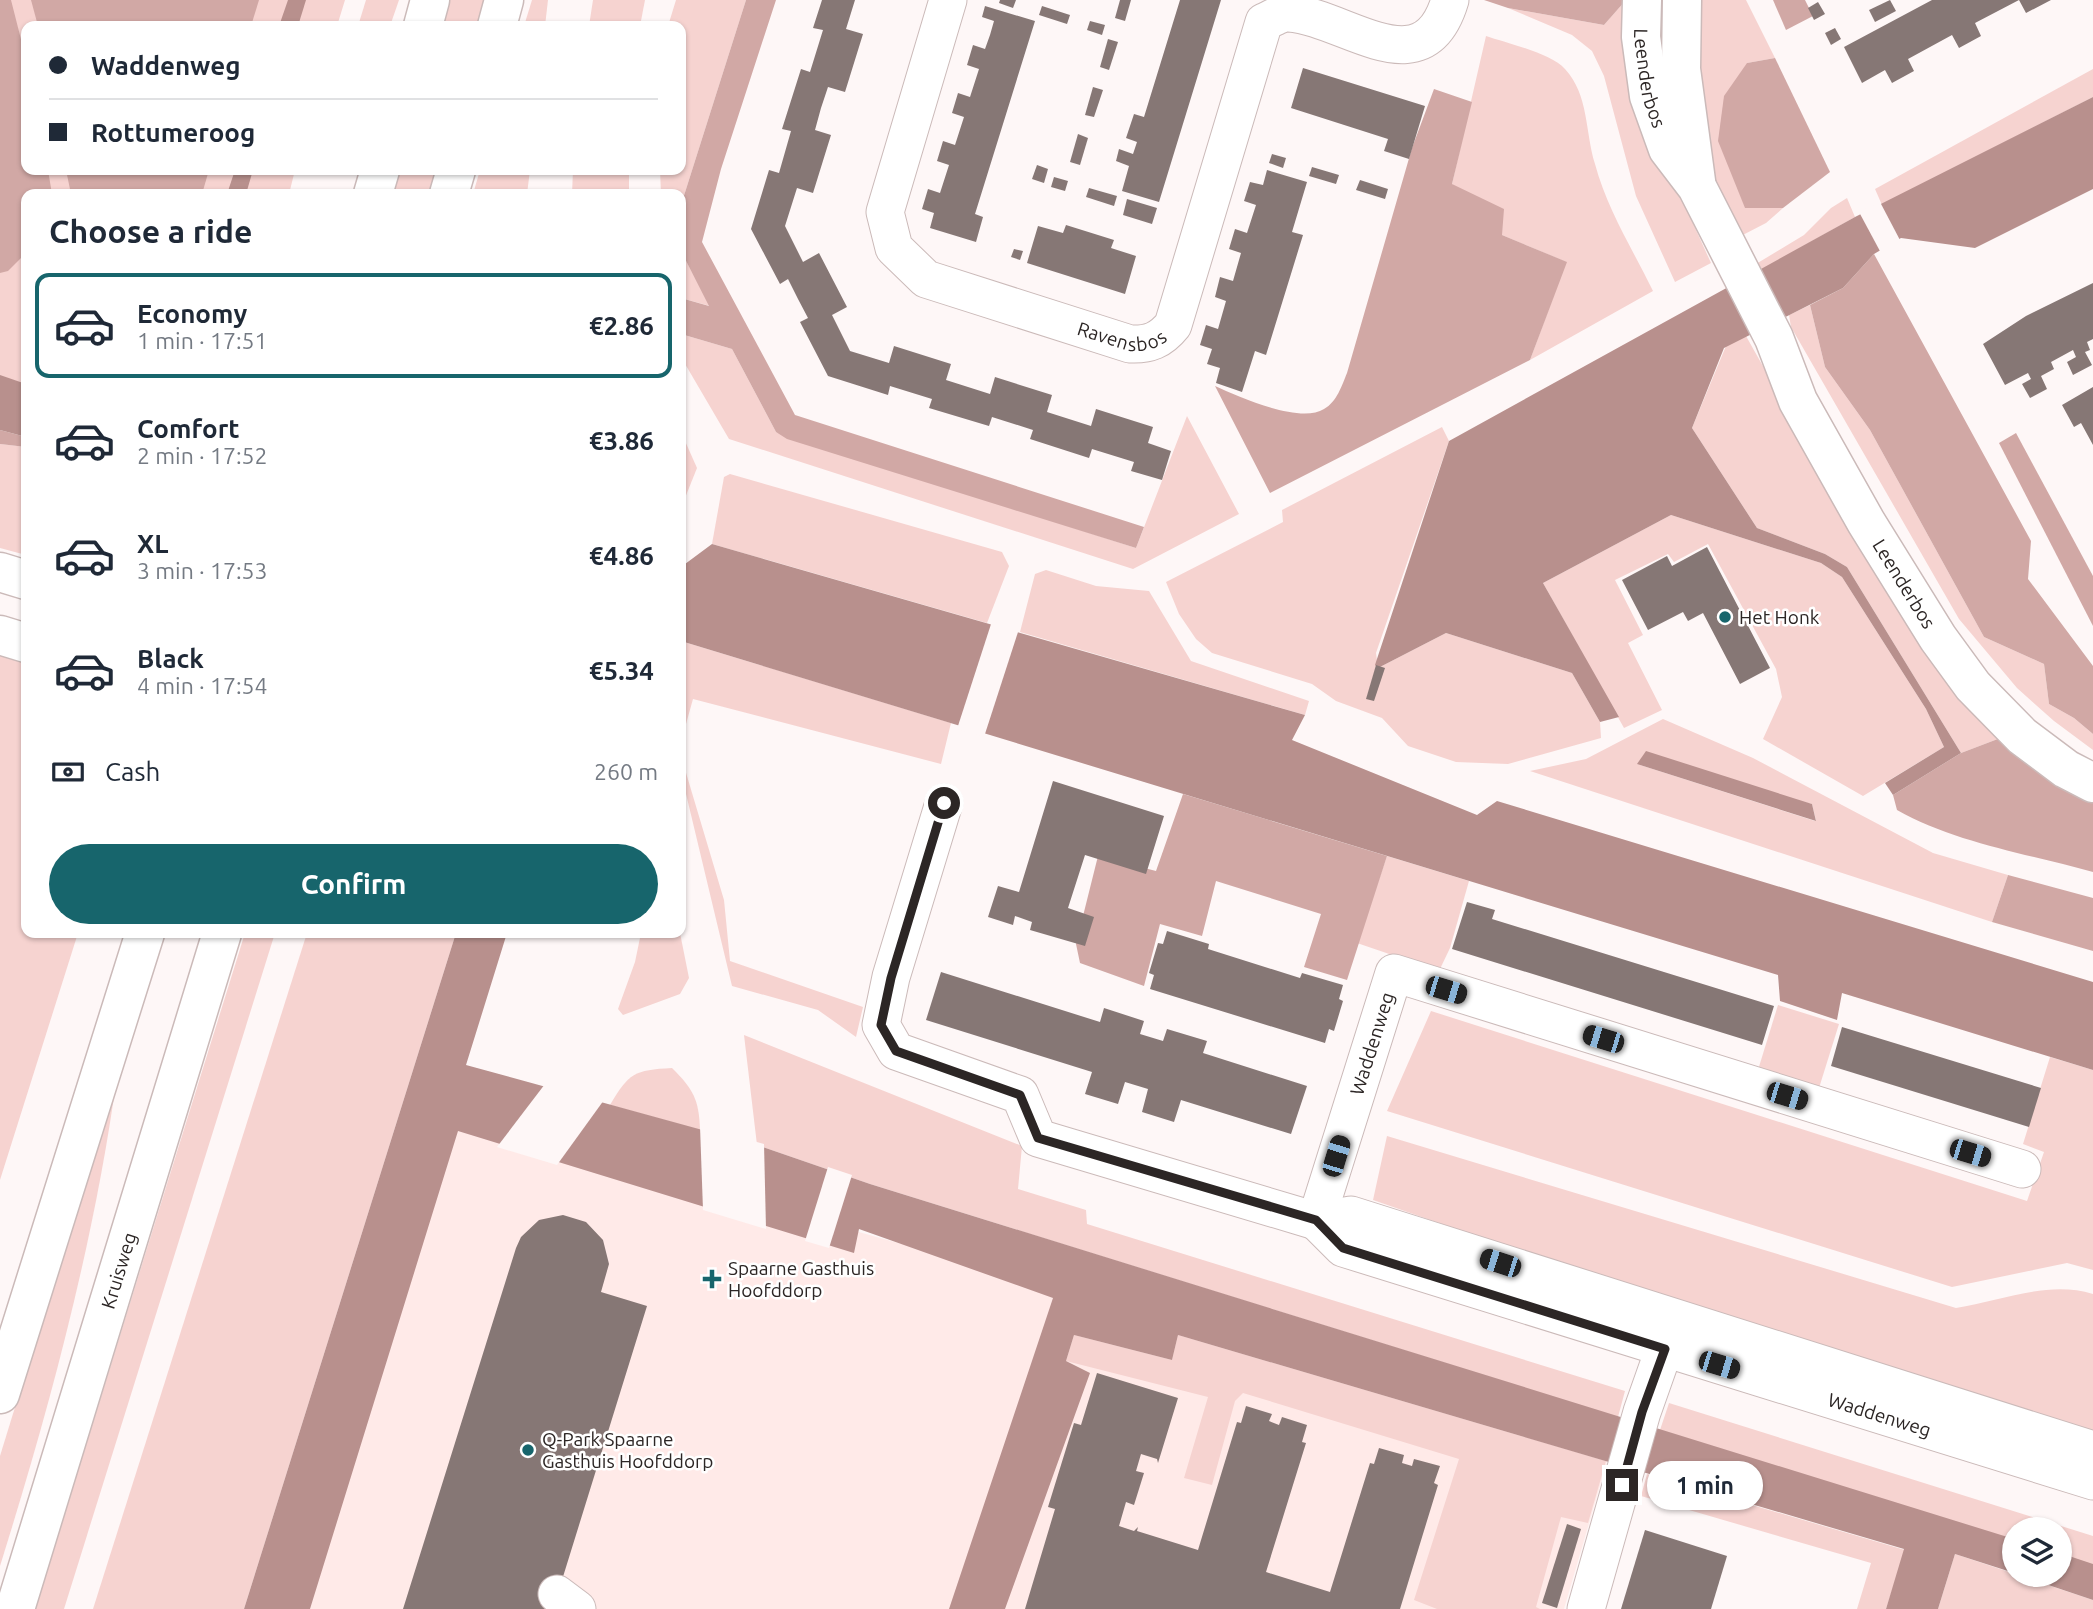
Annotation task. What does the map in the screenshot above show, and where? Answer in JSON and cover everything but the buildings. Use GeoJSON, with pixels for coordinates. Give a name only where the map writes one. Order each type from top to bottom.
{"type":"FeatureCollection","features":[{"type":"Feature","properties":{"kind":"main road"},"geometry":{"type":"LineString","coordinates":[[424,21],[430,0]]}},
{"type":"Feature","properties":{"kind":"main road"},"geometry":{"type":"LineString","coordinates":[[498,21],[504,0]]}},
{"type":"Feature","properties":{"kind":"main road","name":"Leenderbos"},"geometry":{"type":"LineString","coordinates":[[1642,0],[1641,37],[1650,96],[1668,149],[1697,187],[1774,338],[1798,401],[1866,522],[1938,638],[1973,686],[2022,736],[2066,769],[2093,783]]}},
{"type":"Feature","properties":{"kind":"main road","name":"Leenderbos"},"geometry":{"type":"LineString","coordinates":[[1682,0],[1681,69],[1697,187]]}},
{"type":"Feature","properties":{"kind":"main road","name":"Leenderbos"},"geometry":{"type":"LineString","coordinates":[[1774,338],[1814,394],[1960,638],[2001,688],[2039,725],[2093,765]]}},
{"type":"Feature","properties":{"kind":"main road"},"geometry":{"type":"LineString","coordinates":[[0,572],[21,578]]}},
{"type":"Feature","properties":{"kind":"main road"},"geometry":{"type":"LineString","coordinates":[[0,635],[21,641]]}},
{"type":"Feature","properties":{"kind":"main road"},"geometry":{"type":"LineString","coordinates":[[0,1394],[143,938]]}},
{"type":"Feature","properties":{"kind":"main road","name":"Kruisweg"},"geometry":{"type":"LineString","coordinates":[[15,1609],[220,938]]}},
{"type":"Feature","properties":{"kind":"street","name":"Ravensbos"},"geometry":{"type":"LineString","coordinates":[[948,0],[885,212],[894,248],[926,279],[1130,344],[1145,345],[1164,336],[1173,325],[1264,22],[1287,12],[1391,44],[1409,46],[1427,38],[1433,32],[1450,0]]}},
{"type":"Feature","properties":{"kind":"street","name":"Waddenweg"},"geometry":{"type":"LineString","coordinates":[[944,803],[891,978],[881,1025],[896,1051],[1020,1095],[1038,1138],[1316,1220],[1351,1215],[1670,1334],[2093,1481]]}},
{"type":"Feature","properties":{"kind":"street","name":"Waddenweg"},"geometry":{"type":"LineString","coordinates":[[1316,1220],[1394,973],[2022,1169]]}},
{"type":"Feature","properties":{"kind":"street","name":"Waddenweg"},"geometry":{"type":"LineString","coordinates":[[1670,1334],[2093,1450]]}},
{"type":"Feature","properties":{"kind":"street"},"geometry":{"type":"LineString","coordinates":[[1586,1609],[1642,1412],[1670,1334]]}},
{"type":"Feature","properties":{"kind":"shaded area"},"geometry":{"type":"Polygon","coordinates":[[[0,0],[345,0],[339,21],[21,21],[21,175],[294,175],[290,189],[21,189],[21,396],[0,390],[0,0]]]}},
{"type":"Feature","properties":{"kind":"shaded area"},"geometry":{"type":"Polygon","coordinates":[[[0,0],[11,0],[21,39],[21,175],[49,175],[51,189],[21,189],[21,258],[8,271],[0,273],[0,0]]]}},
{"type":"Feature","properties":{"kind":"shaded area"},"geometry":{"type":"Polygon","coordinates":[[[31,0],[259,0],[253,21],[37,21],[31,0]]]}},
{"type":"Feature","properties":{"kind":"shaded area"},"geometry":{"type":"Polygon","coordinates":[[[288,0],[306,0],[300,21],[281,21],[288,0]]]}},
{"type":"Feature","properties":{"kind":"shaded area"},"geometry":{"type":"Polygon","coordinates":[[[366,0],[399,0],[392,21],[360,21],[366,0]]]}},
{"type":"Feature","properties":{"kind":"shaded area"},"geometry":{"type":"Polygon","coordinates":[[[449,0],[492,0],[486,21],[443,21],[449,0]]]}},
{"type":"Feature","properties":{"kind":"shaded area"},"geometry":{"type":"Polygon","coordinates":[[[532,0],[548,0],[546,21],[526,21],[532,0]]]}},
{"type":"Feature","properties":{"kind":"shaded area"},"geometry":{"type":"Polygon","coordinates":[[[593,0],[645,0],[641,21],[590,21],[593,0]]]}},
{"type":"Feature","properties":{"kind":"shaded area"},"geometry":{"type":"Polygon","coordinates":[[[676,0],[746,0],[686,189],[661,189],[660,175],[686,175],[686,21],[670,21],[676,0]]]}},
{"type":"Feature","properties":{"kind":"shaded area"},"geometry":{"type":"Polygon","coordinates":[[[746,0],[776,0],[721,169],[702,242],[795,415],[1144,527],[1136,548],[787,439],[776,432],[732,349],[686,335],[686,299],[709,306],[686,261],[686,189],[746,0]]]}},
{"type":"Feature","properties":{"kind":"shaded area"},"geometry":{"type":"Polygon","coordinates":[[[1484,0],[1626,0],[1604,25],[1508,8],[1484,0]]]}},
{"type":"Feature","properties":{"kind":"shaded area"},"geometry":{"type":"Polygon","coordinates":[[[1626,0],[1667,166],[1711,263],[1675,282],[1636,196],[1604,76],[1592,51],[1572,35],[1508,8],[1604,25],[1626,0]]]}},
{"type":"Feature","properties":{"kind":"shaded area"},"geometry":{"type":"Polygon","coordinates":[[[1694,0],[1746,0],[1775,58],[1747,63],[1745,208],[1783,208],[1766,223],[1737,238],[1726,214],[1704,145],[1694,0]]]}},
{"type":"Feature","properties":{"kind":"shaded area"},"geometry":{"type":"Polygon","coordinates":[[[1773,0],[1805,0],[1813,16],[1786,30],[1773,0]]]}},
{"type":"Feature","properties":{"kind":"shaded area"},"geometry":{"type":"Polygon","coordinates":[[[1486,36],[1550,58],[1573,79],[1582,102],[1592,152],[1606,197],[1653,291],[1530,360],[1566,262],[1502,235],[1452,184],[1486,36]]]}},
{"type":"Feature","properties":{"kind":"shaded area"},"geometry":{"type":"Polygon","coordinates":[[[1775,58],[1830,172],[1783,208],[1745,208],[1718,141],[1724,96],[1747,63],[1775,58]]]}},
{"type":"Feature","properties":{"kind":"shaded area"},"geometry":{"type":"Polygon","coordinates":[[[2093,69],[2093,97],[1882,205],[1875,189],[2093,69]]]}},
{"type":"Feature","properties":{"kind":"shaded area"},"geometry":{"type":"Polygon","coordinates":[[[1434,89],[1472,102],[1452,184],[1504,209],[1502,235],[1567,262],[1530,360],[1270,493],[1215,386],[1270,407],[1300,413],[1313,413],[1324,409],[1336,398],[1347,373],[1412,148],[1434,89]]]}},
{"type":"Feature","properties":{"kind":"shaded area"},"geometry":{"type":"Polygon","coordinates":[[[2093,97],[2093,189],[1975,248],[1901,238],[1874,254],[1843,288],[1724,348],[1692,428],[1757,528],[1825,554],[1847,567],[1961,753],[1893,795],[1885,783],[1944,747],[1926,709],[1842,577],[1821,563],[1671,515],[1543,583],[1619,717],[1600,722],[1572,673],[1446,633],[1378,668],[1375,665],[1449,441],[1855,217],[2093,97]]]}},
{"type":"Feature","properties":{"kind":"shaded area"},"geometry":{"type":"Polygon","coordinates":[[[67,175],[208,175],[203,189],[70,189],[67,175]]]}},
{"type":"Feature","properties":{"kind":"shaded area"},"geometry":{"type":"Polygon","coordinates":[[[233,175],[252,175],[247,189],[229,189],[233,175]]]}},
{"type":"Feature","properties":{"kind":"shaded area"},"geometry":{"type":"Polygon","coordinates":[[[395,175],[442,175],[437,189],[390,189],[395,175]]]}},
{"type":"Feature","properties":{"kind":"shaded area"},"geometry":{"type":"Polygon","coordinates":[[[479,175],[529,175],[528,189],[474,189],[479,175]]]}},
{"type":"Feature","properties":{"kind":"shaded area"},"geometry":{"type":"Polygon","coordinates":[[[573,175],[629,175],[629,189],[572,189],[573,175]]]}},
{"type":"Feature","properties":{"kind":"shaded area"},"geometry":{"type":"Polygon","coordinates":[[[1847,198],[1855,217],[1759,271],[1756,264],[1804,235],[1831,208],[1847,198]]]}},
{"type":"Feature","properties":{"kind":"shaded area"},"geometry":{"type":"Polygon","coordinates":[[[1874,254],[2031,541],[2028,579],[2093,666],[2093,734],[2074,718],[2049,704],[2044,664],[1984,637],[1870,430],[1825,367],[1810,305],[1843,288],[1874,254]]]}},
{"type":"Feature","properties":{"kind":"shaded area"},"geometry":{"type":"Polygon","coordinates":[[[686,260],[710,306],[686,299],[686,260]]]}},
{"type":"Feature","properties":{"kind":"shaded area"},"geometry":{"type":"Polygon","coordinates":[[[1810,305],[1825,367],[1870,430],[1984,637],[2044,664],[2049,704],[2074,718],[2093,734],[2093,750],[2054,721],[2017,688],[1959,619],[1791,327],[1789,315],[1810,305]]]}},
{"type":"Feature","properties":{"kind":"shaded area"},"geometry":{"type":"Polygon","coordinates":[[[686,335],[732,349],[776,432],[1136,548],[1187,416],[1239,514],[1133,569],[729,439],[686,366],[686,335]]]}},
{"type":"Feature","properties":{"kind":"shaded area"},"geometry":{"type":"Polygon","coordinates":[[[1746,336],[1818,464],[2003,737],[1961,753],[1847,567],[1825,554],[1757,528],[1692,428],[1726,346],[1746,336]]]}},
{"type":"Feature","properties":{"kind":"shaded area"},"geometry":{"type":"Polygon","coordinates":[[[0,375],[21,382],[21,436],[0,430],[0,375]]]}},
{"type":"Feature","properties":{"kind":"shaded area"},"geometry":{"type":"Polygon","coordinates":[[[1442,427],[1449,441],[1376,653],[1378,668],[1446,633],[1572,673],[1600,722],[1601,738],[1508,764],[1456,762],[1408,746],[1382,718],[1336,701],[1312,684],[1212,653],[1196,639],[1179,614],[1166,582],[1283,522],[1282,510],[1442,427]]]}},
{"type":"Feature","properties":{"kind":"shaded area"},"geometry":{"type":"Polygon","coordinates":[[[0,430],[21,436],[21,446],[0,444],[0,430]]]}},
{"type":"Feature","properties":{"kind":"shaded area"},"geometry":{"type":"Polygon","coordinates":[[[2016,433],[2093,576],[2093,626],[1999,443],[2016,433]]]}},
{"type":"Feature","properties":{"kind":"shaded area"},"geometry":{"type":"Polygon","coordinates":[[[686,443],[697,468],[686,496],[686,443]]]}},
{"type":"Feature","properties":{"kind":"shaded area"},"geometry":{"type":"Polygon","coordinates":[[[0,444],[21,446],[21,554],[0,548],[0,444]]]}},
{"type":"Feature","properties":{"kind":"shaded area"},"geometry":{"type":"Polygon","coordinates":[[[730,474],[1002,552],[1009,566],[987,623],[712,544],[724,477],[730,474]]]}},
{"type":"Feature","properties":{"kind":"shaded area"},"geometry":{"type":"Polygon","coordinates":[[[1671,515],[1821,563],[1842,577],[1926,709],[1944,747],[1863,796],[1763,739],[1782,697],[1776,669],[1708,544],[1674,562],[1668,554],[1615,580],[1643,635],[1628,643],[1662,710],[1624,728],[1543,583],[1671,515]]]}},
{"type":"Feature","properties":{"kind":"shaded area"},"geometry":{"type":"Polygon","coordinates":[[[712,544],[1305,715],[1292,740],[1477,815],[1497,801],[2093,982],[2093,1070],[1842,993],[1837,1020],[1780,1001],[1778,975],[686,643],[686,563],[712,544]]]}},
{"type":"Feature","properties":{"kind":"shaded area"},"geometry":{"type":"Polygon","coordinates":[[[1046,570],[1096,586],[1149,591],[1191,661],[1309,701],[1305,715],[1020,632],[1035,574],[1046,570]]]}},
{"type":"Feature","properties":{"kind":"shaded area"},"geometry":{"type":"Polygon","coordinates":[[[686,643],[951,723],[941,764],[693,699],[686,724],[686,643]]]}},
{"type":"Feature","properties":{"kind":"shaded area"},"geometry":{"type":"Polygon","coordinates":[[[0,648],[21,654],[21,938],[76,938],[0,1180],[0,648]]]}},
{"type":"Feature","properties":{"kind":"shaded area"},"geometry":{"type":"Polygon","coordinates":[[[1663,719],[1753,758],[1933,853],[2008,875],[1992,922],[1530,771],[1586,759],[1663,719]],[[1637,764],[1815,821],[1812,804],[1637,764]]]}},
{"type":"Feature","properties":{"kind":"shaded area"},"geometry":{"type":"Polygon","coordinates":[[[2003,737],[2093,798],[2093,872],[1993,847],[1943,831],[1897,810],[1893,795],[1961,753],[2003,737]]]}},
{"type":"Feature","properties":{"kind":"shaded area"},"geometry":{"type":"Polygon","coordinates":[[[1646,751],[1812,804],[1816,821],[1637,764],[1646,751]]]}},
{"type":"Feature","properties":{"kind":"shaded area"},"geometry":{"type":"Polygon","coordinates":[[[686,773],[724,900],[730,961],[863,1007],[856,1037],[818,1010],[732,986],[686,794],[686,773]]]}},
{"type":"Feature","properties":{"kind":"shaded area"},"geometry":{"type":"Polygon","coordinates":[[[1183,794],[1387,856],[1347,980],[1304,967],[1321,914],[1216,881],[1202,936],[1160,924],[1144,986],[1080,963],[1076,944],[1098,856],[1156,871],[1183,794]]]}},
{"type":"Feature","properties":{"kind":"shaded area"},"geometry":{"type":"Polygon","coordinates":[[[1387,856],[1469,881],[1450,948],[1439,971],[1357,943],[1387,856]]]}},
{"type":"Feature","properties":{"kind":"shaded area"},"geometry":{"type":"Polygon","coordinates":[[[2008,875],[2093,898],[2093,951],[1992,922],[2008,875]]]}},
{"type":"Feature","properties":{"kind":"shaded area"},"geometry":{"type":"Polygon","coordinates":[[[243,938],[273,938],[64,1609],[35,1609],[243,938]]]}},
{"type":"Feature","properties":{"kind":"shaded area"},"geometry":{"type":"Polygon","coordinates":[[[305,938],[454,938],[244,1609],[93,1609],[305,938]]]}},
{"type":"Feature","properties":{"kind":"shaded area"},"geometry":{"type":"Polygon","coordinates":[[[454,938],[505,938],[466,1065],[757,1145],[870,1184],[2002,1535],[2002,1569],[1955,1554],[1938,1609],[1886,1609],[1904,1549],[1178,1335],[1172,1360],[1074,1335],[1066,1361],[1090,1373],[1005,1609],[949,1609],[1053,1298],[859,1229],[854,1253],[458,1131],[310,1609],[244,1609],[454,938]]]}},
{"type":"Feature","properties":{"kind":"shaded area"},"geometry":{"type":"Polygon","coordinates":[[[640,938],[681,938],[689,978],[680,994],[623,1015],[618,1009],[635,962],[640,938]]]}},
{"type":"Feature","properties":{"kind":"shaded area"},"geometry":{"type":"Polygon","coordinates":[[[1778,1005],[1839,1024],[1819,1088],[1758,1070],[1778,1005]]]}},
{"type":"Feature","properties":{"kind":"shaded area"},"geometry":{"type":"Polygon","coordinates":[[[1431,1011],[2027,1201],[2044,1152],[2023,1144],[2050,1057],[2093,1070],[2093,1270],[2067,1263],[1952,1287],[1387,1111],[1431,1011]]]}},
{"type":"Feature","properties":{"kind":"shaded area"},"geometry":{"type":"Polygon","coordinates":[[[744,1035],[1022,1146],[1018,1189],[1086,1210],[1087,1224],[1625,1391],[1618,1417],[870,1184],[757,1145],[744,1035]]]}},
{"type":"Feature","properties":{"kind":"shaded area"},"geometry":{"type":"Polygon","coordinates":[[[672,1068],[694,1095],[700,1130],[610,1105],[622,1086],[634,1075],[649,1070],[672,1068]]]}},
{"type":"Feature","properties":{"kind":"shaded area"},"geometry":{"type":"Polygon","coordinates":[[[117,1076],[96,1201],[69,1324],[0,1566],[0,1456],[117,1076]]]}},
{"type":"Feature","properties":{"kind":"shaded area","name":"Spaarne Gasthuis Hoofddorp"},"geometry":{"type":"Polygon","coordinates":[[[444,1117],[1613,1441],[1564,1609],[294,1609],[444,1117]]]}},
{"type":"Feature","properties":{"kind":"shaded area"},"geometry":{"type":"Polygon","coordinates":[[[1387,1136],[1956,1308],[2042,1290],[2076,1290],[2093,1294],[2093,1435],[1674,1305],[1373,1200],[1387,1136]]]}},
{"type":"Feature","properties":{"kind":"shaded area"},"geometry":{"type":"Polygon","coordinates":[[[1074,1335],[1172,1360],[1178,1335],[1606,1461],[1588,1523],[1561,1517],[1536,1607],[1540,1609],[1437,1609],[1414,1600],[1459,1459],[1243,1393],[1235,1401],[1212,1485],[1184,1478],[1208,1397],[1066,1361],[1074,1335]]]}},
{"type":"Feature","properties":{"kind":"shaded area"},"geometry":{"type":"Polygon","coordinates":[[[1669,1403],[2032,1517],[2002,1517],[2002,1536],[1660,1430],[1669,1403]]]}},
{"type":"Feature","properties":{"kind":"shaded area"},"geometry":{"type":"Polygon","coordinates":[[[1647,1474],[1905,1550],[1886,1609],[1857,1609],[1871,1563],[1641,1496],[1647,1474]]]}},
{"type":"Feature","properties":{"kind":"shaded area"},"geometry":{"type":"Polygon","coordinates":[[[2072,1529],[2093,1536],[2093,1565],[2072,1558],[2072,1529]]]}},
{"type":"Feature","properties":{"kind":"shaded area"},"geometry":{"type":"Polygon","coordinates":[[[1955,1554],[2002,1570],[2002,1587],[2054,1587],[2093,1600],[2093,1609],[1938,1609],[1955,1554]]]}},
{"type":"Feature","properties":{"kind":"shaded area"},"geometry":{"type":"Polygon","coordinates":[[[2072,1557],[2093,1564],[2093,1600],[2055,1587],[2072,1587],[2072,1557]]]}},
{"type":"Feature","properties":{"kind":"pier"},"geometry":{"type":"Polygon","coordinates":[[[1880,202],[1901,242],[1881,253],[1859,212],[1880,202]]]}},
{"type":"Feature","properties":{"kind":"pier"},"geometry":{"type":"Polygon","coordinates":[[[992,621],[1019,629],[984,737],[957,729],[992,621]]]}},
{"type":"Feature","properties":{"kind":"pier"},"geometry":{"type":"Polygon","coordinates":[[[545,1084],[604,1100],[557,1165],[497,1147],[545,1084]]]}},
{"type":"Feature","properties":{"kind":"pier"},"geometry":{"type":"Polygon","coordinates":[[[700,1126],[764,1144],[766,1229],[703,1210],[700,1126]]]}},
{"type":"Feature","properties":{"kind":"pier"},"geometry":{"type":"Polygon","coordinates":[[[828,1167],[852,1175],[829,1248],[805,1241],[828,1167]]]}},
{"type":"Feature","properties":{"kind":"place","name":"Het Honk"},"geometry":{"type":"Point","coordinates":[1725,617]}},
{"type":"Feature","properties":{"kind":"place","name":"Spaarne Gasthuis Hoofddorp"},"geometry":{"type":"Point","coordinates":[712,1279]}},
{"type":"Feature","properties":{"kind":"place","name":"Q-Park Spaarne Gasthuis Hoofddorp"},"geometry":{"type":"Point","coordinates":[528,1450]}},
{"type":"Feature","properties":{"kind":"route"},"geometry":{"type":"LineString","coordinates":[[944,803],[891,978],[881,1025],[896,1051],[1020,1095],[1038,1138],[1316,1220],[1343,1248],[1665,1349],[1642,1412],[1622,1485]]}}]}
